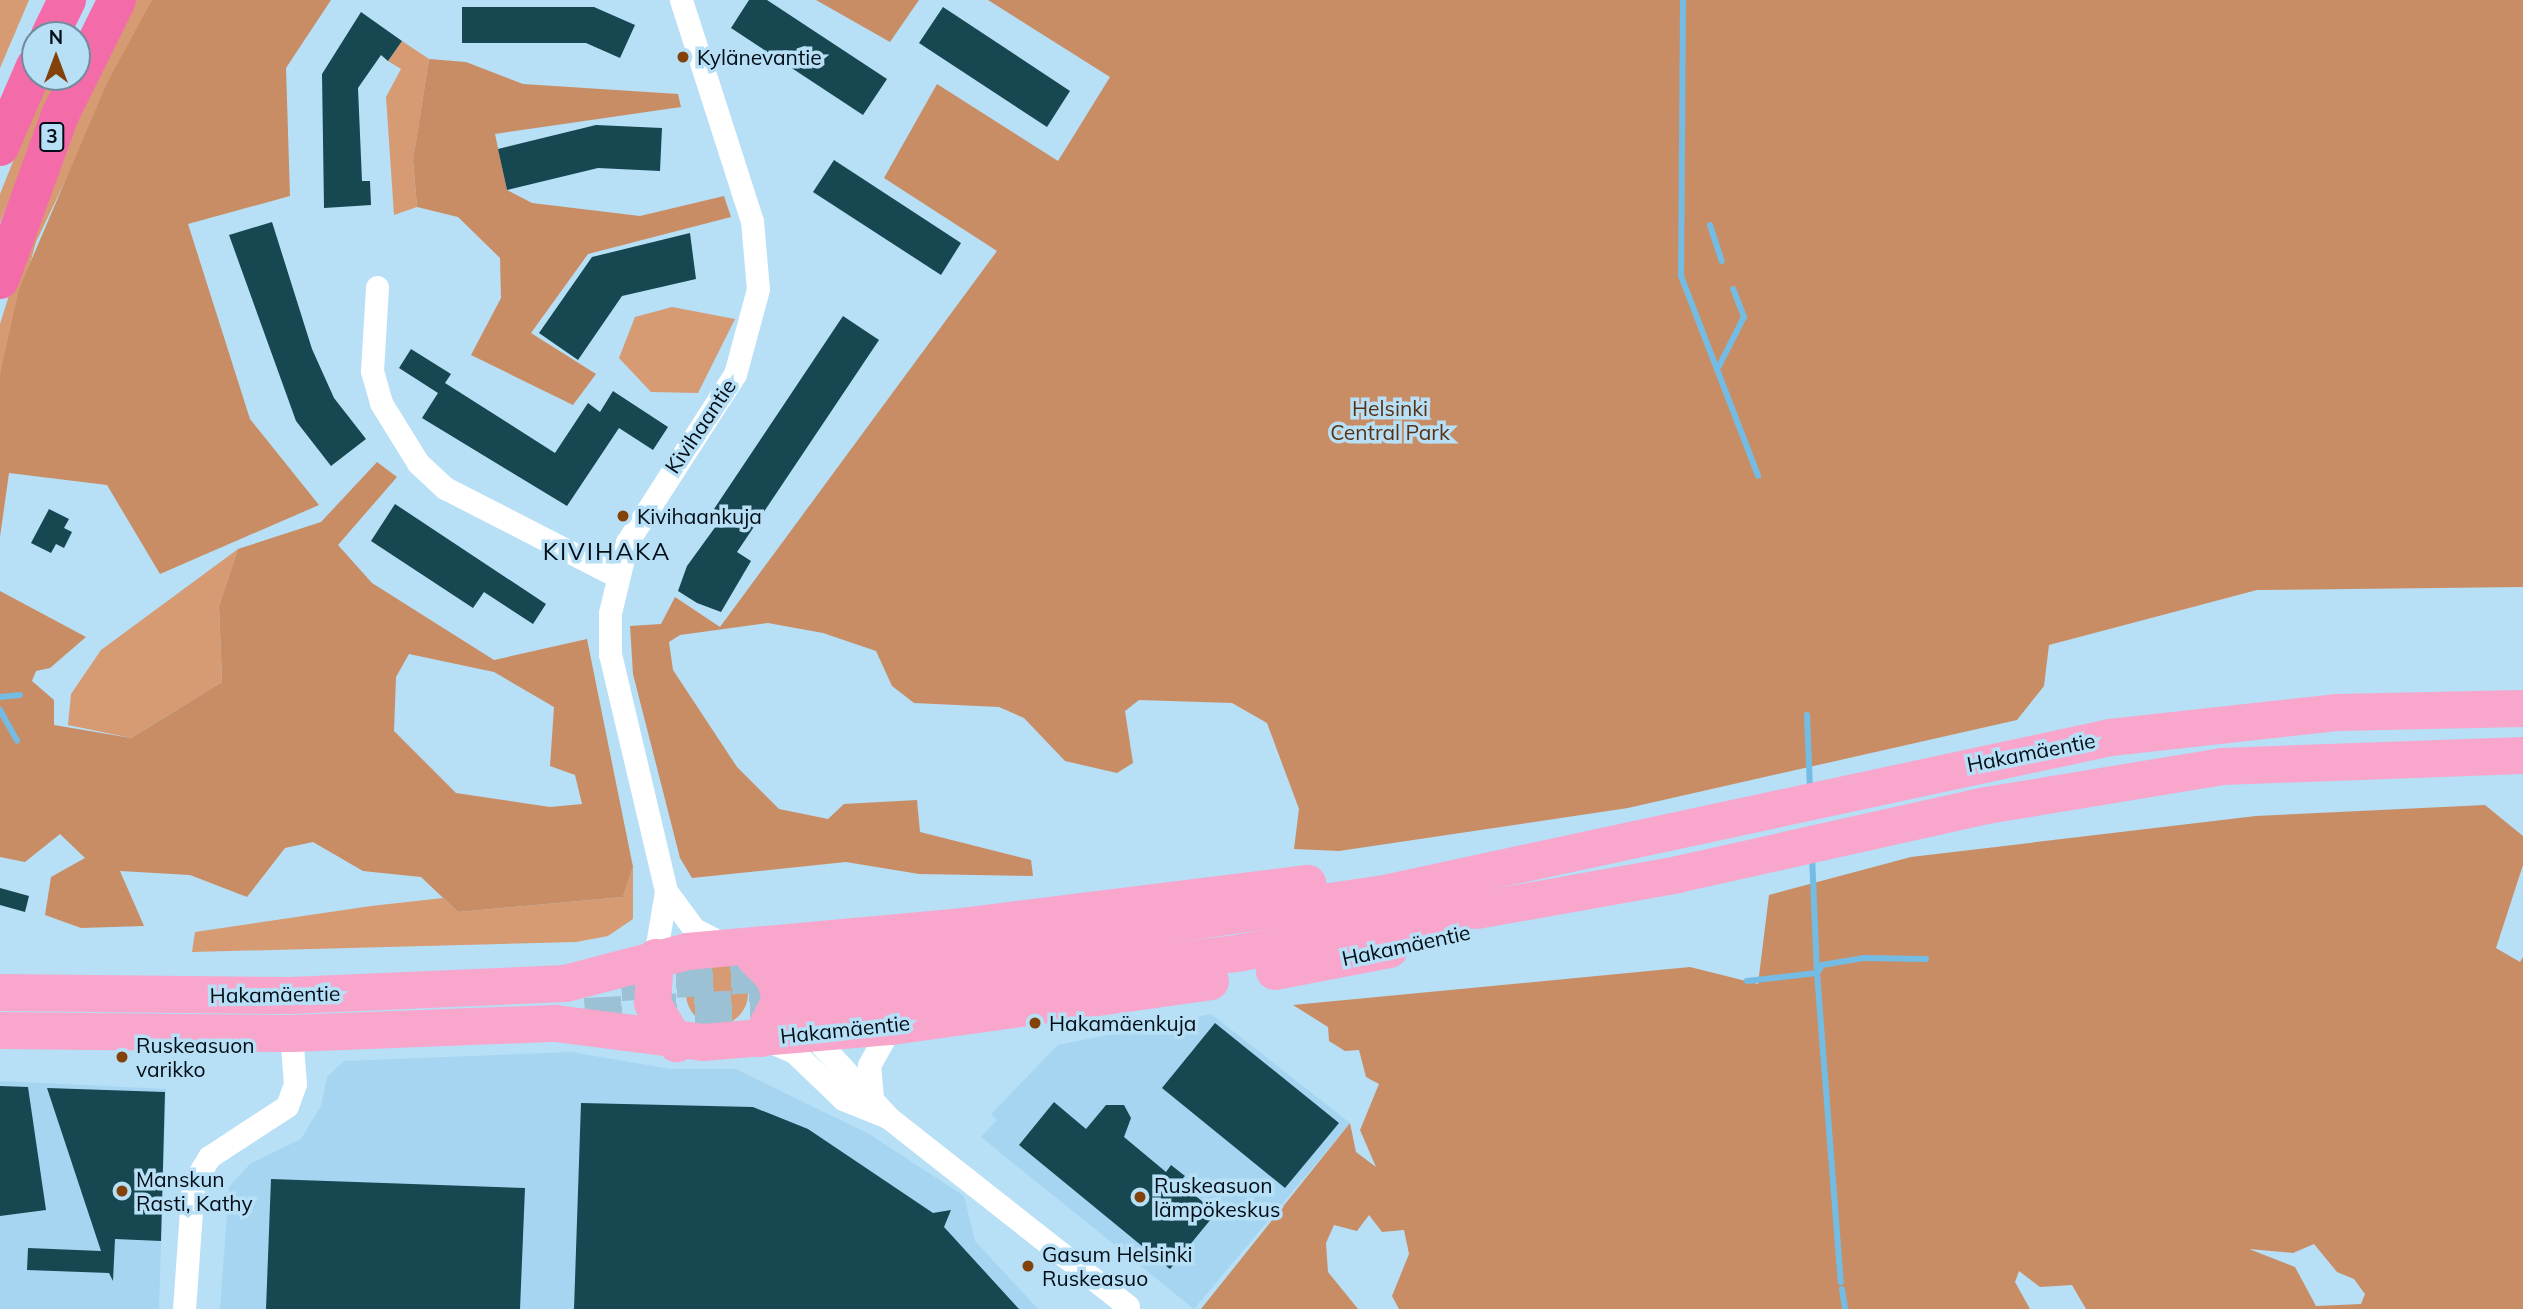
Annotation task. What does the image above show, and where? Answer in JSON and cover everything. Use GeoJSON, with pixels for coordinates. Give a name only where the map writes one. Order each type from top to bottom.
{"type":"FeatureCollection","features":[{"type":"Feature","properties":{"kind":"highway"},"geometry":{"type":"LineString","coordinates":[[57,21],[67,0]]}},
{"type":"Feature","properties":{"kind":"highway","name":"3"},"geometry":{"type":"LineString","coordinates":[[0,280],[60,116],[117,0]]}},
{"type":"Feature","properties":{"kind":"highway","name":"3"},"geometry":{"type":"LineString","coordinates":[[0,147],[24,91]]}},
{"type":"Feature","properties":{"kind":"main road","name":"Hakamäentie"},"geometry":{"type":"LineString","coordinates":[[0,1030],[291,1033],[555,1023],[676,1043],[760,1038],[796,999],[1548,857],[1976,761],[2222,721],[2523,708]]}},
{"type":"Feature","properties":{"kind":"main road","name":"Hakamäentie"},"geometry":{"type":"LineString","coordinates":[[796,999],[1241,952],[1677,874],[1986,805],[2221,766],[2523,755]]}},
{"type":"Feature","properties":{"kind":"main road","name":"Hakamäentie"},"geometry":{"type":"LineString","coordinates":[[0,992],[290,995],[565,983],[655,957],[733,946],[953,927],[1478,858],[1548,857]]}},
{"type":"Feature","properties":{"kind":"main road","name":"Hakamäentie"},"geometry":{"type":"LineString","coordinates":[[796,999],[891,1026],[1336,961],[1627,896],[1677,874]]}},
{"type":"Feature","properties":{"kind":"main road"},"geometry":{"type":"LineString","coordinates":[[733,946],[764,964],[796,999],[776,1015],[760,1038]]}},
{"type":"Feature","properties":{"kind":"main road"},"geometry":{"type":"LineString","coordinates":[[655,957],[652,1003],[676,1043]]}},
{"type":"Feature","properties":{"kind":"main road"},"geometry":{"type":"LineString","coordinates":[[290,995],[291,1033]]}},
{"type":"Feature","properties":{"kind":"street","name":"Kivihaantie"},"geometry":{"type":"LineString","coordinates":[[681,0],[752,221],[758,289],[735,374],[638,520],[617,576],[610,613],[612,671],[666,891],[694,929],[733,946]]}},
{"type":"Feature","properties":{"kind":"street"},"geometry":{"type":"LineString","coordinates":[[377,287],[372,371],[381,402],[418,463],[445,488],[617,576]]}},
{"type":"Feature","properties":{"kind":"street","name":"Kivihaantie"},"geometry":{"type":"LineString","coordinates":[[655,957],[666,891]]}},
{"type":"Feature","properties":{"kind":"street"},"geometry":{"type":"LineString","coordinates":[[796,999],[889,1118],[1128,1306]]}},
{"type":"Feature","properties":{"kind":"street"},"geometry":{"type":"LineString","coordinates":[[872,1098],[869,1065],[891,1026]]}},
{"type":"Feature","properties":{"kind":"street"},"geometry":{"type":"LineString","coordinates":[[184,1309],[193,1183],[209,1157],[287,1106],[295,1084],[291,1033]]}},
{"type":"Feature","properties":{"kind":"street"},"geometry":{"type":"LineString","coordinates":[[760,1038],[793,1052],[843,1099],[889,1118]]}},
{"type":"Feature","properties":{"kind":"shaded area"},"geometry":{"type":"Polygon","coordinates":[[[0,0],[29,0],[0,68],[0,0]]]}},
{"type":"Feature","properties":{"kind":"shaded area"},"geometry":{"type":"Polygon","coordinates":[[[131,0],[152,0],[36,242],[0,374],[0,324],[38,203],[131,0]]]}},
{"type":"Feature","properties":{"kind":"shaded area"},"geometry":{"type":"Polygon","coordinates":[[[402,41],[429,59],[413,160],[417,207],[394,215],[386,97],[401,69],[388,61],[402,41]]]}},
{"type":"Feature","properties":{"kind":"shaded area"},"geometry":{"type":"Polygon","coordinates":[[[41,91],[53,91],[0,223],[0,194],[41,91]]]}},
{"type":"Feature","properties":{"kind":"shaded area"},"geometry":{"type":"Polygon","coordinates":[[[672,307],[735,319],[698,393],[651,392],[619,358],[635,317],[672,307]]]}},
{"type":"Feature","properties":{"kind":"shaded area"},"geometry":{"type":"Polygon","coordinates":[[[238,549],[219,606],[222,682],[131,738],[68,725],[71,694],[101,650],[238,549]]]}},
{"type":"Feature","properties":{"kind":"shaded area"},"geometry":{"type":"Polygon","coordinates":[[[633,867],[633,919],[608,936],[576,942],[192,952],[195,932],[371,906],[443,898],[458,912],[623,897],[633,867]]]}},
{"type":"Feature","properties":{"kind":"shaded area"},"geometry":{"type":"Polygon","coordinates":[[[717,963],[739,972],[748,994],[739,1016],[717,1025],[695,1016],[686,994],[695,972],[717,963]]]}},
{"type":"Feature","properties":{"kind":"shaded area"},"geometry":{"type":"Polygon","coordinates":[[[1211,1014],[1350,1123],[1194,1309],[981,1137],[997,1120],[991,1114],[1058,1045],[1211,1014]]]}},
{"type":"Feature","properties":{"kind":"shaded area"},"geometry":{"type":"Polygon","coordinates":[[[571,1052],[671,1069],[736,1069],[869,1134],[964,1196],[975,1241],[1038,1309],[220,1309],[229,1187],[250,1164],[301,1139],[321,1106],[327,1077],[344,1061],[571,1052]]]}},
{"type":"Feature","properties":{"kind":"shaded area"},"geometry":{"type":"Polygon","coordinates":[[[0,1081],[166,1089],[159,1309],[0,1309],[0,1081]]]}},
{"type":"Feature","properties":{"kind":"green space"},"geometry":{"type":"Polygon","coordinates":[[[152,0],[331,0],[286,68],[290,196],[188,224],[250,419],[319,505],[160,574],[107,485],[9,473],[0,537],[0,374],[19,289],[107,83],[152,0]]]}},
{"type":"Feature","properties":{"kind":"green space"},"geometry":{"type":"Polygon","coordinates":[[[816,0],[919,0],[890,42],[816,0]]]}},
{"type":"Feature","properties":{"kind":"green space","name":"Helsinki Central Park"},"geometry":{"type":"Polygon","coordinates":[[[988,0],[2523,0],[2523,587],[2257,590],[2049,645],[2044,686],[2017,720],[1628,808],[1339,851],[1294,849],[1299,809],[1267,723],[1232,703],[1139,700],[1125,711],[1133,763],[1117,773],[1065,761],[1024,718],[999,707],[914,703],[892,686],[876,651],[823,633],[768,623],[680,635],[669,642],[673,670],[737,767],[779,809],[828,819],[844,804],[917,800],[920,832],[1031,860],[1033,876],[919,874],[846,862],[692,878],[680,858],[633,674],[630,626],[661,624],[675,597],[720,627],[997,251],[884,178],[937,84],[1058,161],[1110,77],[988,0]]]}},
{"type":"Feature","properties":{"kind":"green space"},"geometry":{"type":"Polygon","coordinates":[[[429,59],[466,62],[523,84],[678,94],[681,107],[495,134],[507,190],[532,203],[640,216],[724,196],[731,217],[588,254],[531,333],[596,374],[573,405],[471,355],[501,298],[500,258],[458,217],[417,207],[413,160],[429,59]]]}},
{"type":"Feature","properties":{"kind":"green space"},"geometry":{"type":"Polygon","coordinates":[[[377,462],[397,477],[338,545],[372,583],[494,660],[587,639],[633,867],[623,897],[458,912],[421,877],[363,871],[313,842],[285,848],[247,897],[190,875],[120,871],[144,926],[81,928],[45,915],[51,877],[85,858],[60,834],[25,862],[0,857],[0,591],[86,637],[50,668],[36,671],[32,681],[54,700],[54,725],[131,738],[222,682],[219,606],[238,549],[321,522],[377,462]],[[409,654],[396,677],[394,731],[456,793],[550,807],[582,804],[575,775],[550,766],[554,707],[494,672],[409,654]]]}},
{"type":"Feature","properties":{"kind":"green space"},"geometry":{"type":"Polygon","coordinates":[[[2485,805],[2523,836],[2523,865],[2496,948],[2520,962],[2523,957],[2523,1309],[2086,1309],[2072,1285],[2040,1287],[2019,1271],[2015,1282],[2030,1309],[1399,1309],[1392,1296],[1409,1254],[1404,1230],[1382,1232],[1369,1215],[1357,1231],[1334,1225],[1326,1243],[1328,1272],[1358,1309],[1201,1309],[1350,1123],[1356,1152],[1376,1167],[1360,1130],[1379,1084],[1366,1077],[1359,1050],[1345,1051],[1329,1041],[1328,1027],[1293,1005],[1690,967],[1758,984],[1769,895],[1911,857],[2256,816],[2485,805]],[[2314,1244],[2293,1253],[2249,1249],[2295,1267],[2316,1306],[2361,1304],[2365,1294],[2354,1279],[2337,1272],[2314,1244]]]}},
{"type":"Feature","properties":{"kind":"building"},"geometry":{"type":"Polygon","coordinates":[[[749,0],[767,0],[887,79],[863,115],[731,28],[749,0]]]}},
{"type":"Feature","properties":{"kind":"building"},"geometry":{"type":"Polygon","coordinates":[[[462,7],[594,7],[635,25],[620,58],[586,43],[462,43],[462,7]]]}},
{"type":"Feature","properties":{"kind":"building"},"geometry":{"type":"Polygon","coordinates":[[[943,7],[1070,91],[1047,127],[919,43],[943,7]]]}},
{"type":"Feature","properties":{"kind":"building"},"geometry":{"type":"Polygon","coordinates":[[[361,12],[402,41],[388,61],[381,55],[358,88],[362,181],[370,181],[371,205],[324,208],[322,74],[361,12]]]}},
{"type":"Feature","properties":{"kind":"building"},"geometry":{"type":"Polygon","coordinates":[[[596,125],[662,128],[660,171],[598,168],[507,190],[498,149],[596,125]]]}},
{"type":"Feature","properties":{"kind":"building"},"geometry":{"type":"Polygon","coordinates":[[[834,160],[961,243],[941,275],[813,192],[834,160]]]}},
{"type":"Feature","properties":{"kind":"building"},"geometry":{"type":"Polygon","coordinates":[[[272,222],[312,349],[334,398],[366,439],[331,466],[296,421],[229,235],[272,222]]]}},
{"type":"Feature","properties":{"kind":"building"},"geometry":{"type":"Polygon","coordinates":[[[690,233],[696,279],[622,296],[578,360],[539,333],[592,257],[690,233]]]}},
{"type":"Feature","properties":{"kind":"building"},"geometry":{"type":"Polygon","coordinates":[[[843,316],[879,340],[737,552],[751,561],[721,612],[697,603],[678,591],[687,566],[724,515],[714,509],[843,316]]]}},
{"type":"Feature","properties":{"kind":"building"},"geometry":{"type":"Polygon","coordinates":[[[411,349],[451,374],[445,383],[555,453],[588,403],[600,412],[613,391],[668,427],[653,450],[619,428],[567,506],[422,418],[438,393],[399,368],[411,349]]]}},
{"type":"Feature","properties":{"kind":"building"},"geometry":{"type":"Polygon","coordinates":[[[395,504],[546,604],[533,624],[484,592],[473,608],[371,541],[395,504]]]}},
{"type":"Feature","properties":{"kind":"building"},"geometry":{"type":"Polygon","coordinates":[[[49,509],[69,519],[64,528],[72,532],[64,548],[56,544],[51,553],[31,543],[49,509]]]}},
{"type":"Feature","properties":{"kind":"building"},"geometry":{"type":"Polygon","coordinates":[[[0,888],[29,896],[25,912],[0,905],[0,888]]]}},
{"type":"Feature","properties":{"kind":"building"},"geometry":{"type":"Polygon","coordinates":[[[1215,1023],[1339,1123],[1285,1188],[1162,1088],[1215,1023]]]}},
{"type":"Feature","properties":{"kind":"building"},"geometry":{"type":"Polygon","coordinates":[[[0,1086],[28,1087],[46,1210],[0,1216],[0,1086]]]}},
{"type":"Feature","properties":{"kind":"building","name":"Manskun Rasti, Kathy"},"geometry":{"type":"Polygon","coordinates":[[[47,1088],[165,1092],[161,1241],[115,1239],[113,1281],[109,1273],[27,1270],[28,1248],[101,1251],[47,1088]]]}},
{"type":"Feature","properties":{"kind":"building","name":"Ruskeasuon lämpökeskus"},"geometry":{"type":"Polygon","coordinates":[[[1054,1102],[1086,1129],[1106,1105],[1124,1105],[1131,1118],[1124,1137],[1166,1172],[1171,1165],[1185,1176],[1179,1182],[1216,1213],[1170,1269],[1019,1145],[1054,1102]]]}},
{"type":"Feature","properties":{"kind":"building"},"geometry":{"type":"Polygon","coordinates":[[[581,1103],[753,1107],[808,1129],[933,1213],[951,1210],[944,1227],[1019,1309],[574,1309],[581,1103]]]}},
{"type":"Feature","properties":{"kind":"building"},"geometry":{"type":"Polygon","coordinates":[[[271,1179],[525,1188],[520,1309],[266,1309],[271,1179]]]}},
{"type":"Feature","properties":{"kind":"waterway"},"geometry":{"type":"LineString","coordinates":[[1683,0],[1681,276],[1758,476]]}},
{"type":"Feature","properties":{"kind":"waterway"},"geometry":{"type":"LineString","coordinates":[[1710,225],[1722,261]]}},
{"type":"Feature","properties":{"kind":"waterway"},"geometry":{"type":"LineString","coordinates":[[1718,368],[1744,317],[1733,289]]}},
{"type":"Feature","properties":{"kind":"waterway"},"geometry":{"type":"LineString","coordinates":[[0,697],[20,695]]}},
{"type":"Feature","properties":{"kind":"waterway"},"geometry":{"type":"LineString","coordinates":[[0,710],[17,741]]}},
{"type":"Feature","properties":{"kind":"waterway"},"geometry":{"type":"LineString","coordinates":[[1807,715],[1810,790]]}},
{"type":"Feature","properties":{"kind":"waterway"},"geometry":{"type":"LineString","coordinates":[[1812,855],[1817,973]]}},
{"type":"Feature","properties":{"kind":"waterway"},"geometry":{"type":"LineString","coordinates":[[1818,972],[1822,965],[1864,958],[1926,959]]}},
{"type":"Feature","properties":{"kind":"waterway"},"geometry":{"type":"LineString","coordinates":[[1747,981],[1817,973],[1841,1282]]}},
{"type":"Feature","properties":{"kind":"waterway"},"geometry":{"type":"LineString","coordinates":[[1842,1289],[1845,1309]]}},
{"type":"Feature","properties":{"kind":"tunnel"},"geometry":{"type":"LineString","coordinates":[[621,982],[787,972]]}},
{"type":"Feature","properties":{"kind":"tunnel"},"geometry":{"type":"LineString","coordinates":[[585,1016],[803,1005]]}},
{"type":"Feature","properties":{"kind":"place","name":"Kylänevantie"},"geometry":{"type":"Point","coordinates":[683,57]}},
{"type":"Feature","properties":{"kind":"place","name":"Kivihaankuja"},"geometry":{"type":"Point","coordinates":[623,516]}},
{"type":"Feature","properties":{"kind":"place","name":"Hakamäenkuja"},"geometry":{"type":"Point","coordinates":[1035,1023]}},
{"type":"Feature","properties":{"kind":"place","name":"Ruskeasuon varikko"},"geometry":{"type":"Point","coordinates":[122,1057]}},
{"type":"Feature","properties":{"kind":"place","name":"Manskun Rasti, Kathy"},"geometry":{"type":"Point","coordinates":[122,1191]}},
{"type":"Feature","properties":{"kind":"place","name":"Ruskeasuon lämpökeskus"},"geometry":{"type":"Point","coordinates":[1140,1197]}},
{"type":"Feature","properties":{"kind":"place","name":"Gasum Helsinki Ruskeasuo"},"geometry":{"type":"Point","coordinates":[1028,1266]}},
{"type":"Feature","properties":{"kind":"district","name":"KIVIHAKA"},"geometry":{"type":"Point","coordinates":[607,552]}}]}
